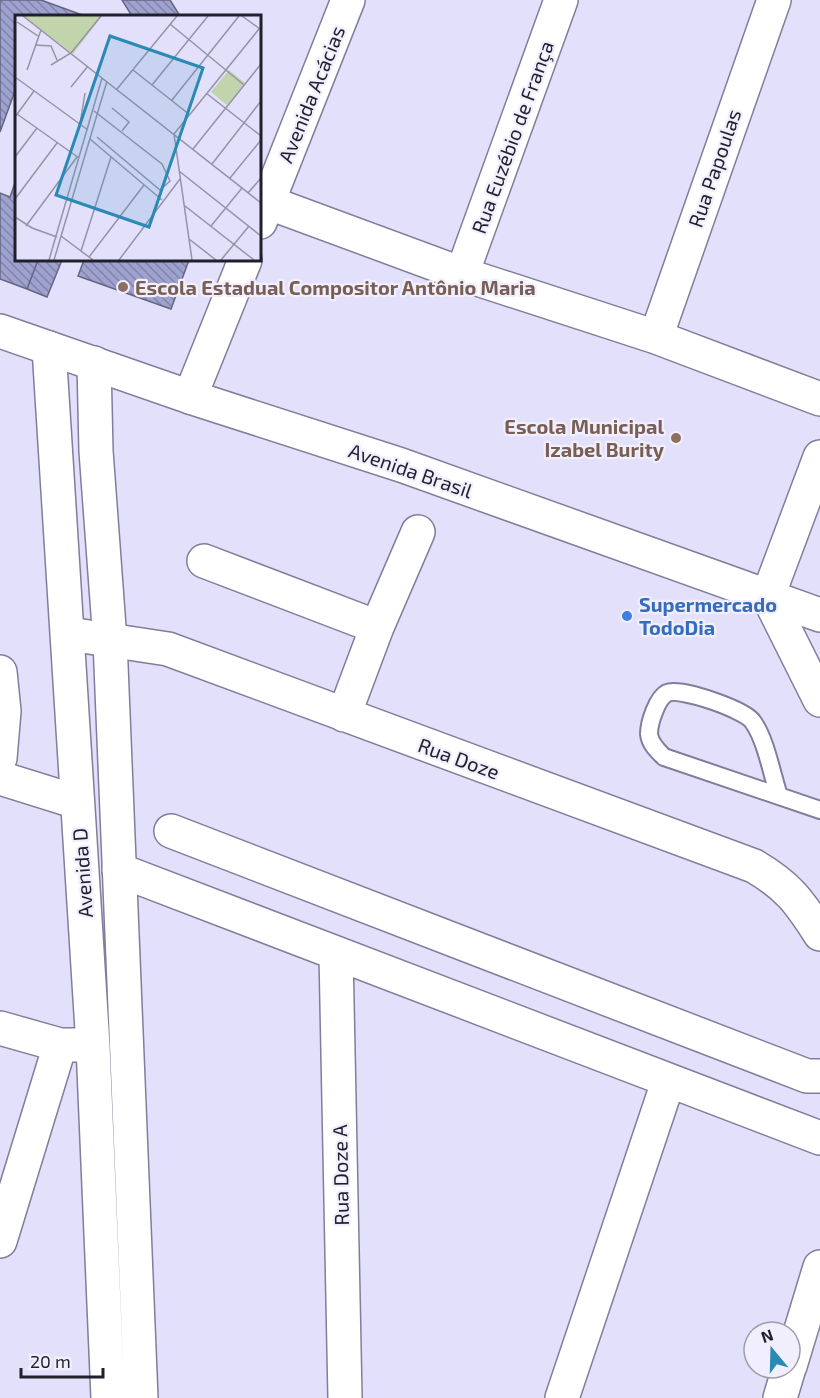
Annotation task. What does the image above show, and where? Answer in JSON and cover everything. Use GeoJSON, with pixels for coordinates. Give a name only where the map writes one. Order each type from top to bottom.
{"type":"FeatureCollection","features":[{"type":"Feature","properties":{"kind":"street","name":"Avenida Acácias"},"geometry":{"type":"LineString","coordinates":[[263,212],[348,0]]}},
{"type":"Feature","properties":{"kind":"street","name":"Rua Euzébio de França"},"geometry":{"type":"LineString","coordinates":[[462,274],[561,0]]}},
{"type":"Feature","properties":{"kind":"street","name":"Rua Papoulas"},"geometry":{"type":"LineString","coordinates":[[656,337],[774,0]]}},
{"type":"Feature","properties":{"kind":"street"},"geometry":{"type":"LineString","coordinates":[[263,212],[656,337],[820,399]]}},
{"type":"Feature","properties":{"kind":"street"},"geometry":{"type":"LineString","coordinates":[[190,398],[245,261]]}},
{"type":"Feature","properties":{"kind":"street","name":"Avenida Brasil"},"geometry":{"type":"LineString","coordinates":[[0,331],[190,398],[401,465],[820,615]]}},
{"type":"Feature","properties":{"kind":"street","name":"Avenida D"},"geometry":{"type":"LineString","coordinates":[[50,348],[93,1046],[108,1398]]}},
{"type":"Feature","properties":{"kind":"street","name":"Avenida D"},"geometry":{"type":"LineString","coordinates":[[94,363],[96,451],[110,641],[141,1398]]}},
{"type":"Feature","properties":{"kind":"street"},"geometry":{"type":"LineString","coordinates":[[820,457],[768,596],[820,700]]}},
{"type":"Feature","properties":{"kind":"street"},"geometry":{"type":"LineString","coordinates":[[344,715],[377,627],[418,532]]}},
{"type":"Feature","properties":{"kind":"street"},"geometry":{"type":"LineString","coordinates":[[204,561],[377,627]]}},
{"type":"Feature","properties":{"kind":"street","name":"Rua Doze"},"geometry":{"type":"LineString","coordinates":[[69,634],[168,649],[754,866],[779,880],[792,893],[820,934]]}},
{"type":"Feature","properties":{"kind":"street"},"geometry":{"type":"LineString","coordinates":[[0,672],[4,711],[0,758]]}},
{"type":"Feature","properties":{"kind":"street"},"geometry":{"type":"LineString","coordinates":[[0,778],[77,802]]}},
{"type":"Feature","properties":{"kind":"street"},"geometry":{"type":"LineString","coordinates":[[171,831],[807,1076],[820,1076]]}},
{"type":"Feature","properties":{"kind":"street"},"geometry":{"type":"LineString","coordinates":[[119,870],[668,1082],[820,1138]]}},
{"type":"Feature","properties":{"kind":"street","name":"Rua Doze A"},"geometry":{"type":"LineString","coordinates":[[336,953],[345,1398]]}},
{"type":"Feature","properties":{"kind":"street"},"geometry":{"type":"LineString","coordinates":[[0,1028],[60,1045],[93,1046]]}},
{"type":"Feature","properties":{"kind":"street"},"geometry":{"type":"LineString","coordinates":[[0,1241],[60,1045]]}},
{"type":"Feature","properties":{"kind":"street"},"geometry":{"type":"LineString","coordinates":[[562,1398],[668,1082]]}},
{"type":"Feature","properties":{"kind":"street"},"geometry":{"type":"LineString","coordinates":[[802,1327],[820,1267]]}},
{"type":"Feature","properties":{"kind":"street"},"geometry":{"type":"LineString","coordinates":[[780,1398],[786,1380]]}},
{"type":"Feature","properties":{"kind":"lane"},"geometry":{"type":"LineString","coordinates":[[780,796],[753,721],[743,713],[679,691],[667,693],[659,700],[650,734],[654,747],[664,757],[820,810]]}},
{"type":"Feature","properties":{"kind":"building"},"geometry":{"type":"Polygon","coordinates":[[[0,0],[41,0],[82,15],[15,15],[15,91],[0,132],[0,0]]]}},
{"type":"Feature","properties":{"kind":"building"},"geometry":{"type":"Polygon","coordinates":[[[122,0],[170,0],[179,15],[131,15],[122,0]]]}},
{"type":"Feature","properties":{"kind":"building"},"geometry":{"type":"Polygon","coordinates":[[[15,183],[15,261],[38,261],[27,289],[0,279],[0,193],[10,197],[15,183]]]}},
{"type":"Feature","properties":{"kind":"building"},"geometry":{"type":"Polygon","coordinates":[[[38,261],[62,261],[47,297],[27,289],[38,261]]]}},
{"type":"Feature","properties":{"kind":"building"},"geometry":{"type":"Polygon","coordinates":[[[84,261],[189,261],[171,309],[78,276],[84,261]]]}},
{"type":"Feature","properties":{"kind":"place","name":"Escola Estadual Compositor Antônio Maria"},"geometry":{"type":"Point","coordinates":[123,287]}},
{"type":"Feature","properties":{"kind":"place","name":"Escola Municipal Izabel Burity"},"geometry":{"type":"Point","coordinates":[676,438]}},
{"type":"Feature","properties":{"kind":"place","name":"Supermercado TodoDia"},"geometry":{"type":"Point","coordinates":[627,616]}}]}
